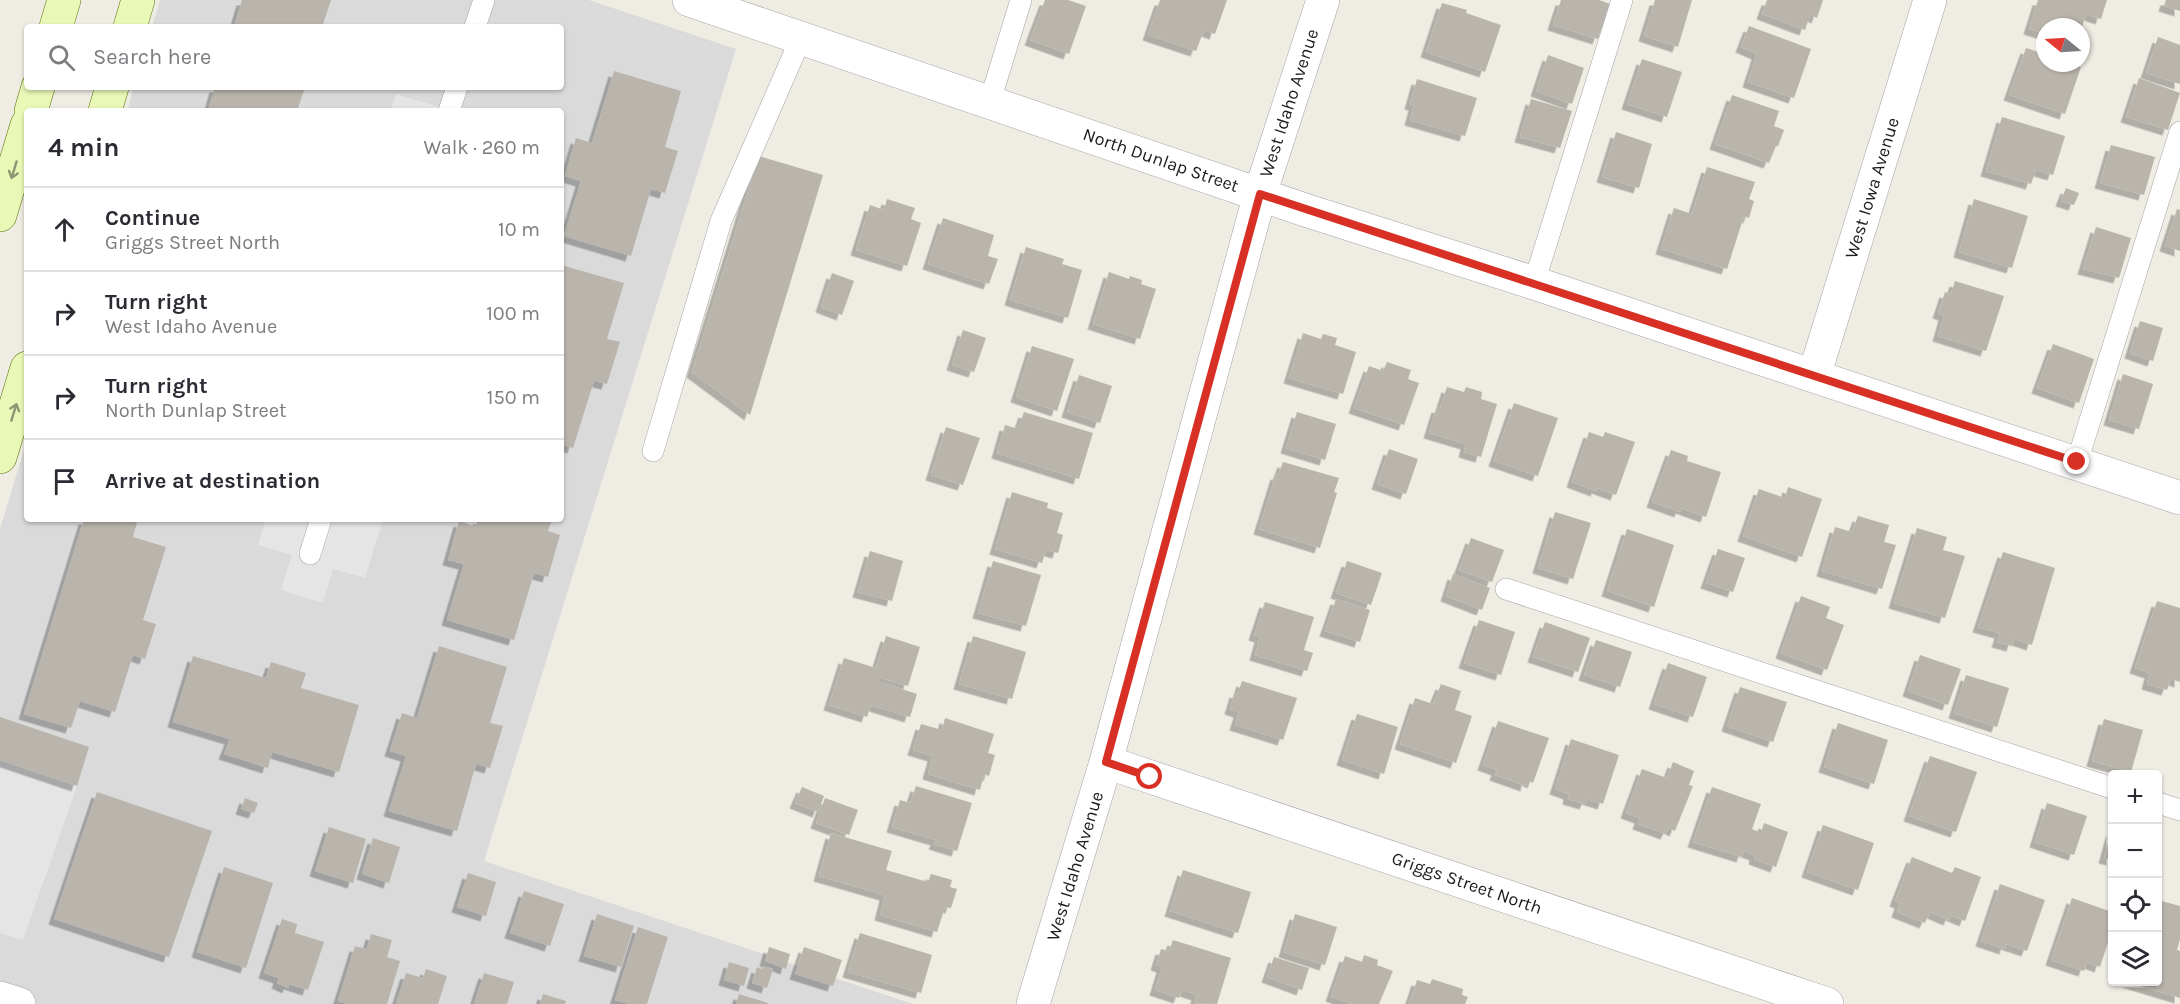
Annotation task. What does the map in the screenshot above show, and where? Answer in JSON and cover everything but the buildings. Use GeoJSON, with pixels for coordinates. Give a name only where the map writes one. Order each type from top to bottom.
{"type":"FeatureCollection","features":[{"type":"Feature","properties":{"kind":"main road"},"geometry":{"type":"LineString","coordinates":[[57,24],[64,0]]}},
{"type":"Feature","properties":{"kind":"main road"},"geometry":{"type":"LineString","coordinates":[[131,24],[138,0]]}},
{"type":"Feature","properties":{"kind":"main road"},"geometry":{"type":"LineString","coordinates":[[32,108],[37,90]]}},
{"type":"Feature","properties":{"kind":"main road"},"geometry":{"type":"LineString","coordinates":[[106,108],[111,90]]}},
{"type":"Feature","properties":{"kind":"main road"},"geometry":{"type":"LineString","coordinates":[[0,215],[24,135]]}},
{"type":"Feature","properties":{"kind":"main road"},"geometry":{"type":"LineString","coordinates":[[0,457],[24,378]]}},
{"type":"Feature","properties":{"kind":"street","name":"North Dunlap Street"},"geometry":{"type":"LineString","coordinates":[[689,0],[721,5],[801,38],[1260,194],[2077,462],[2180,498]]}},
{"type":"Feature","properties":{"kind":"street","name":"West Idaho Avenue"},"geometry":{"type":"LineString","coordinates":[[1033,1004],[1106,762],[1260,194],[1323,0]]}},
{"type":"Feature","properties":{"kind":"street","name":"West Iowa Avenue"},"geometry":{"type":"LineString","coordinates":[[1814,376],[1930,0]]}},
{"type":"Feature","properties":{"kind":"street","name":"Griggs Street North"},"geometry":{"type":"LineString","coordinates":[[1106,762],[1827,1004]]}},
{"type":"Feature","properties":{"kind":"street"},"geometry":{"type":"LineString","coordinates":[[0,998],[19,1004]]}},
{"type":"Feature","properties":{"kind":"lane"},"geometry":{"type":"LineString","coordinates":[[476,24],[484,0]]}},
{"type":"Feature","properties":{"kind":"lane"},"geometry":{"type":"LineString","coordinates":[[990,101],[1021,0]]}},
{"type":"Feature","properties":{"kind":"lane"},"geometry":{"type":"LineString","coordinates":[[1534,283],[1622,0]]}},
{"type":"Feature","properties":{"kind":"lane"},"geometry":{"type":"LineString","coordinates":[[653,451],[721,221],[801,38]]}},
{"type":"Feature","properties":{"kind":"lane"},"geometry":{"type":"LineString","coordinates":[[450,108],[455,90]]}},
{"type":"Feature","properties":{"kind":"lane"},"geometry":{"type":"LineString","coordinates":[[2077,462],[2180,132]]}},
{"type":"Feature","properties":{"kind":"lane"},"geometry":{"type":"LineString","coordinates":[[310,554],[320,522]]}},
{"type":"Feature","properties":{"kind":"lane"},"geometry":{"type":"LineString","coordinates":[[1506,589],[2108,787]]}},
{"type":"Feature","properties":{"kind":"lane"},"geometry":{"type":"LineString","coordinates":[[2162,805],[2180,810]]}},
{"type":"Feature","properties":{"kind":"shaded area"},"geometry":{"type":"Polygon","coordinates":[[[160,0],[589,0],[736,49],[484,861],[913,1004],[0,1004],[0,529],[24,450],[24,522],[564,522],[564,108],[128,108],[133,90],[564,90],[564,24],[153,24],[160,0]]]}},
{"type":"Feature","properties":{"kind":"shaded area"},"geometry":{"type":"Polygon","coordinates":[[[396,94],[442,108],[391,108],[396,94]]]}},
{"type":"Feature","properties":{"kind":"shaded area"},"geometry":{"type":"Polygon","coordinates":[[[265,522],[382,522],[365,578],[333,569],[323,603],[281,590],[292,555],[258,545],[265,522]]]}},
{"type":"Feature","properties":{"kind":"shaded area"},"geometry":{"type":"Polygon","coordinates":[[[0,760],[77,786],[23,940],[0,933],[0,760]]]}},
{"type":"Feature","properties":{"kind":"route"},"geometry":{"type":"LineString","coordinates":[[1150,777],[1106,762],[1260,194],[2077,462]]}}]}
